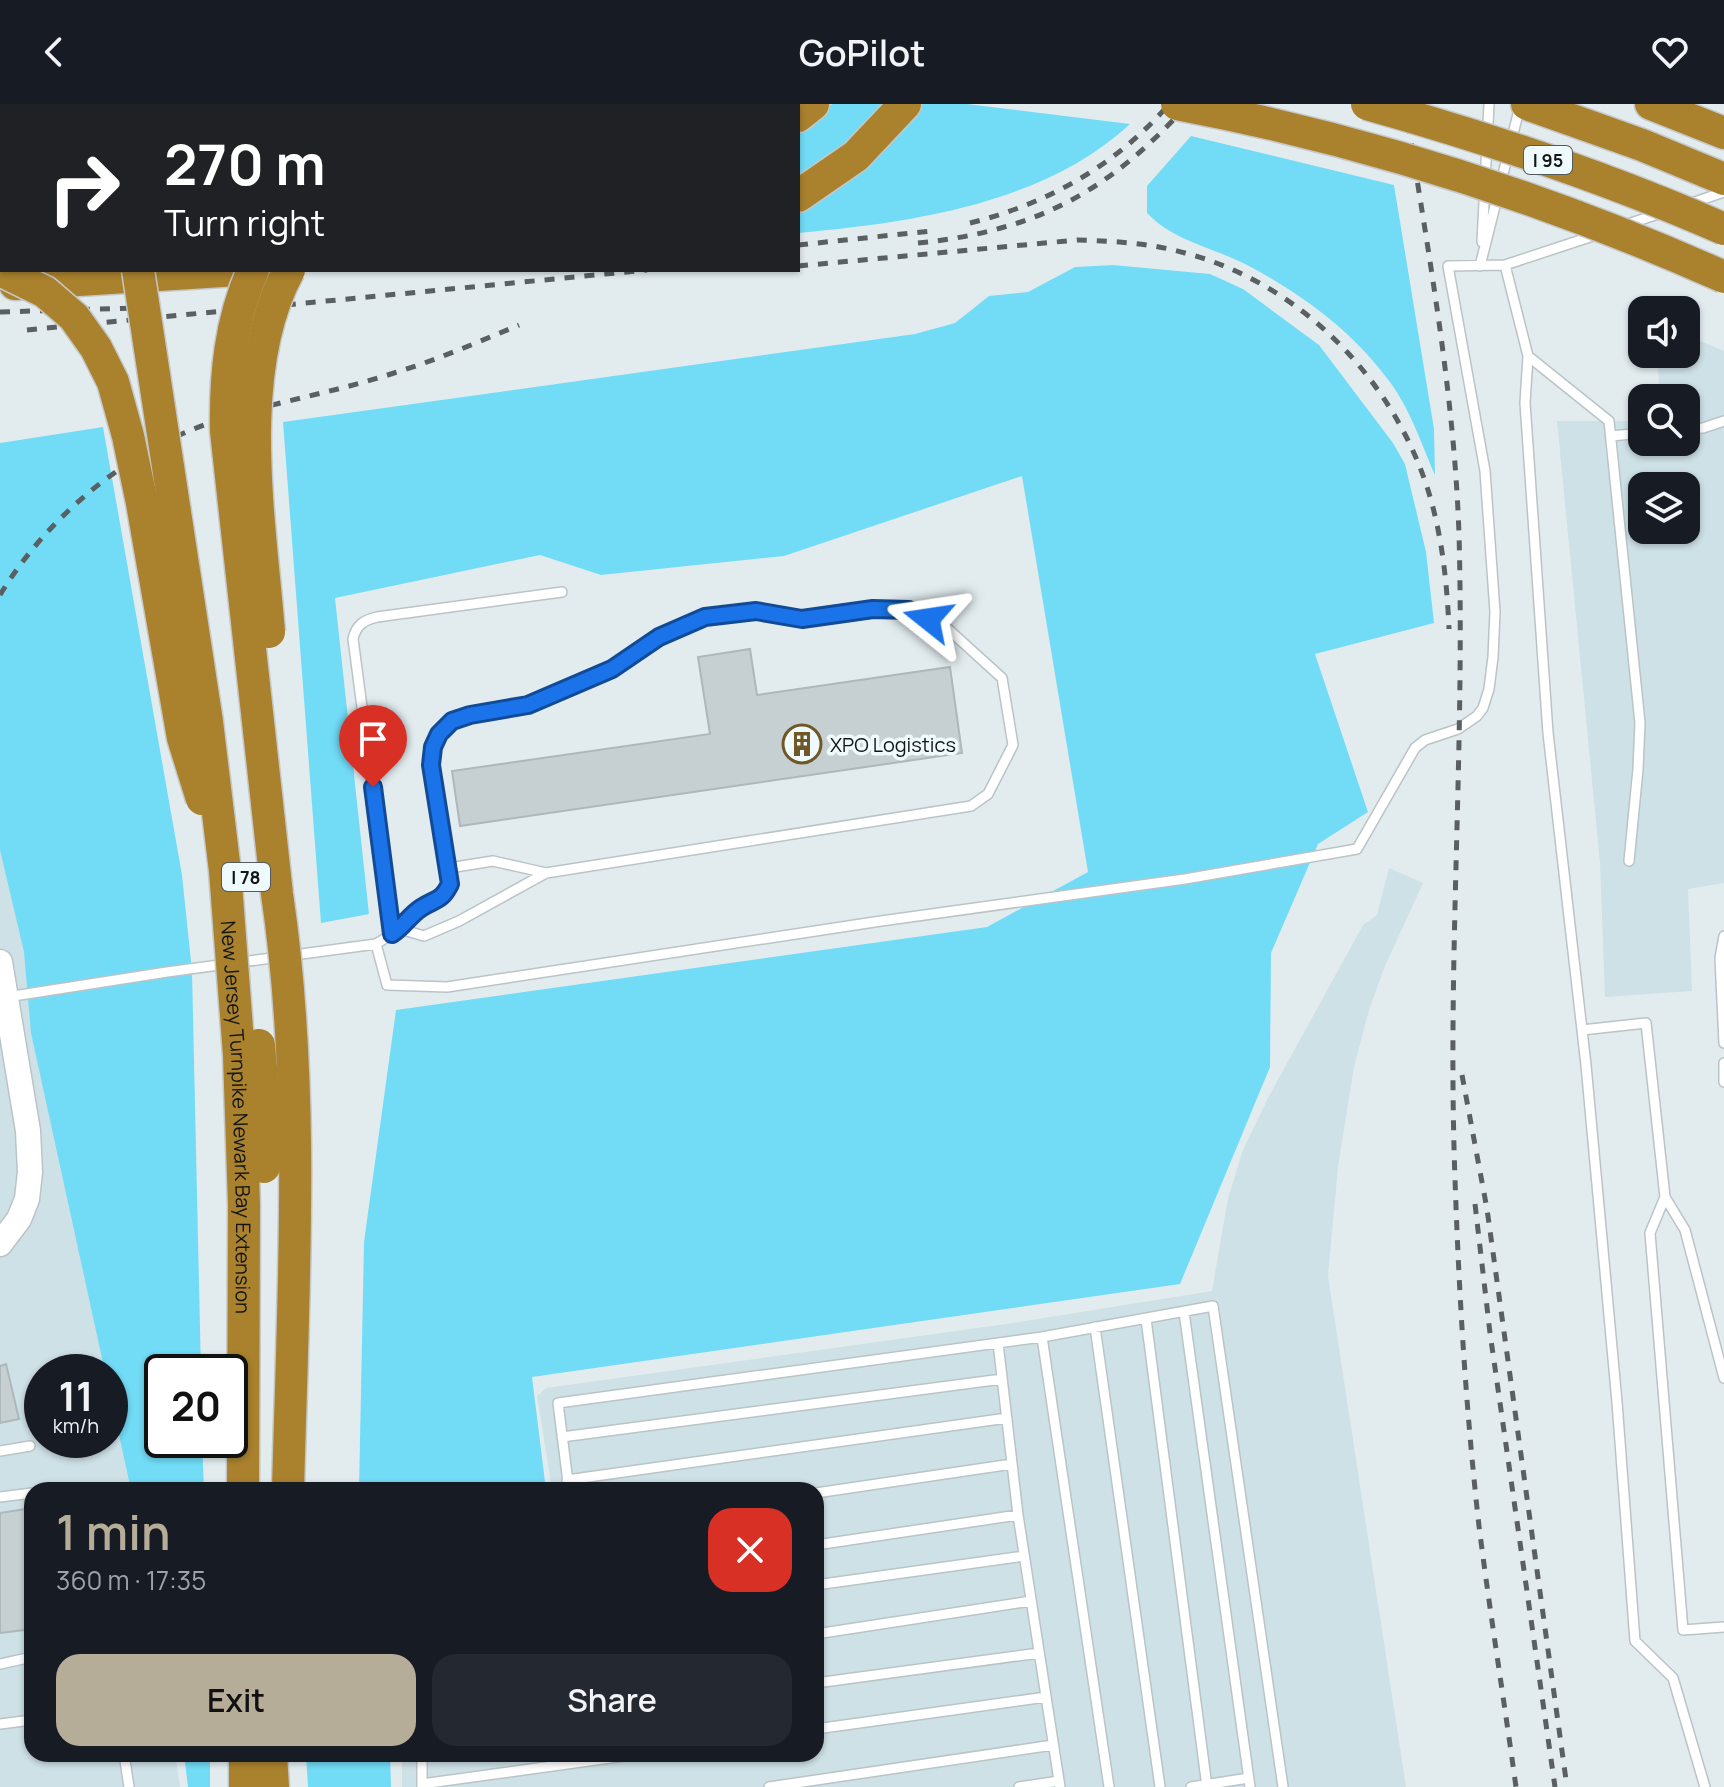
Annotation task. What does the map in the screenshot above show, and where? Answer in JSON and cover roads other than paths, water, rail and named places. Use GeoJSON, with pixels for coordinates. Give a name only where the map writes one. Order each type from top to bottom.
{"type":"FeatureCollection","features":[{"type":"Feature","properties":{"kind":"highway"},"geometry":{"type":"LineString","coordinates":[[800,195],[856,156],[905,104]]}},
{"type":"Feature","properties":{"kind":"highway"},"geometry":{"type":"LineString","coordinates":[[1177,104],[1323,136],[1450,173],[1601,225],[1724,277]]}},
{"type":"Feature","properties":{"kind":"highway","name":"I 95"},"geometry":{"type":"LineString","coordinates":[[1367,104],[1503,144],[1645,196],[1724,229]]}},
{"type":"Feature","properties":{"kind":"highway","name":"I 95"},"geometry":{"type":"LineString","coordinates":[[1524,104],[1642,145],[1724,179]]}},
{"type":"Feature","properties":{"kind":"highway"},"geometry":{"type":"LineString","coordinates":[[1651,104],[1724,133]]}},
{"type":"Feature","properties":{"kind":"highway"},"geometry":{"type":"LineString","coordinates":[[4,272],[45,292],[74,317],[96,348],[113,382],[142,503],[183,738],[225,871]]}},
{"type":"Feature","properties":{"kind":"highway"},"geometry":{"type":"LineString","coordinates":[[120,272],[149,438],[181,548]]}},
{"type":"Feature","properties":{"kind":"highway","name":"New Jersey Turnpike Newark Bay Extension"},"geometry":{"type":"LineString","coordinates":[[138,272],[207,722],[225,871],[239,1055],[244,1205],[243,1482]]}},
{"type":"Feature","properties":{"kind":"highway","name":"New Jersey Turnpike Newark Bay Extension"},"geometry":{"type":"LineString","coordinates":[[160,272],[218,650],[246,874],[264,1103],[265,1482]]}},
{"type":"Feature","properties":{"kind":"highway"},"geometry":{"type":"LineString","coordinates":[[0,285],[206,272]]}},
{"type":"Feature","properties":{"kind":"highway"},"geometry":{"type":"LineString","coordinates":[[252,272],[237,314],[229,354],[227,449],[286,954]]}},
{"type":"Feature","properties":{"kind":"highway"},"geometry":{"type":"LineString","coordinates":[[288,272],[265,328],[256,389],[260,522],[287,892],[286,954],[294,1126],[288,1482]]}},
{"type":"Feature","properties":{"kind":"highway"},"geometry":{"type":"LineString","coordinates":[[245,1762],[245,1787]]}},
{"type":"Feature","properties":{"kind":"highway"},"geometry":{"type":"LineString","coordinates":[[271,1762],[273,1787]]}},
{"type":"Feature","properties":{"kind":"main road"},"geometry":{"type":"LineString","coordinates":[[0,962],[28,1131],[30,1172],[27,1199],[19,1219],[0,1244]]}},
{"type":"Feature","properties":{"kind":"main road"},"geometry":{"type":"LineString","coordinates":[[0,1215],[22,1192],[30,1172]]}},
{"type":"Feature","properties":{"kind":"lane"},"geometry":{"type":"LineString","coordinates":[[1480,266],[1489,104]]}},
{"type":"Feature","properties":{"kind":"lane"},"geometry":{"type":"LineString","coordinates":[[1480,266],[1524,104]]}},
{"type":"Feature","properties":{"kind":"lane"},"geometry":{"type":"LineString","coordinates":[[376,944],[387,985],[447,987],[881,921],[1185,879],[1357,849],[1415,748],[1425,740],[1469,723],[1483,708],[1489,689],[1495,612],[1485,471],[1448,266],[1505,265],[1724,192]]}},
{"type":"Feature","properties":{"kind":"lane"},"geometry":{"type":"LineString","coordinates":[[1505,265],[1528,356],[1525,403],[1548,733],[1582,1030],[1617,1402],[1635,1641],[1673,1678],[1705,1787]]}},
{"type":"Feature","properties":{"kind":"lane"},"geometry":{"type":"LineString","coordinates":[[1528,356],[1609,421],[1640,723],[1629,861]]}},
{"type":"Feature","properties":{"kind":"lane"},"geometry":{"type":"LineString","coordinates":[[1700,428],[1724,421]]}},
{"type":"Feature","properties":{"kind":"lane"},"geometry":{"type":"LineString","coordinates":[[1611,436],[1628,434]]}},
{"type":"Feature","properties":{"kind":"lane"},"geometry":{"type":"LineString","coordinates":[[396,932],[353,639],[355,631],[360,624],[377,617],[562,592]]}},
{"type":"Feature","properties":{"kind":"lane"},"geometry":{"type":"LineString","coordinates":[[7,997],[376,944],[396,932],[420,908],[443,898],[450,884],[431,765],[433,747],[439,734],[452,721],[528,705],[612,669],[659,637],[705,617],[756,611],[802,619],[873,609],[909,610],[948,629],[1002,678],[1013,745],[988,794],[971,806],[546,873],[486,907],[424,936],[396,932]]}},
{"type":"Feature","properties":{"kind":"lane"},"geometry":{"type":"LineString","coordinates":[[449,868],[493,861],[546,873]]}},
{"type":"Feature","properties":{"kind":"lane"},"geometry":{"type":"LineString","coordinates":[[1724,936],[1724,1043]]}},
{"type":"Feature","properties":{"kind":"lane"},"geometry":{"type":"LineString","coordinates":[[1582,1030],[1646,1023],[1665,1197],[1688,1241],[1724,1378]]}},
{"type":"Feature","properties":{"kind":"lane"},"geometry":{"type":"LineString","coordinates":[[1724,1063],[1724,1082]]}},
{"type":"Feature","properties":{"kind":"lane"},"geometry":{"type":"LineString","coordinates":[[1665,1197],[1650,1233],[1683,1630],[1724,1627]]}},
{"type":"Feature","properties":{"kind":"lane"},"geometry":{"type":"LineString","coordinates":[[568,1482],[558,1403],[1042,1337],[1213,1306],[1283,1787]]}},
{"type":"Feature","properties":{"kind":"lane"},"geometry":{"type":"LineString","coordinates":[[1184,1312],[1250,1783],[1191,1787]]}},
{"type":"Feature","properties":{"kind":"lane"},"geometry":{"type":"LineString","coordinates":[[1146,1319],[1207,1786]]}},
{"type":"Feature","properties":{"kind":"lane"},"geometry":{"type":"LineString","coordinates":[[1095,1327],[1160,1787]]}},
{"type":"Feature","properties":{"kind":"lane"},"geometry":{"type":"LineString","coordinates":[[1042,1337],[1109,1787]]}},
{"type":"Feature","properties":{"kind":"lane"},"geometry":{"type":"LineString","coordinates":[[998,1343],[1018,1515],[1059,1784],[1019,1787]]}},
{"type":"Feature","properties":{"kind":"lane"},"geometry":{"type":"LineString","coordinates":[[562,1437],[1002,1379]]}},
{"type":"Feature","properties":{"kind":"lane"},"geometry":{"type":"LineString","coordinates":[[588,1482],[1007,1418]]}},
{"type":"Feature","properties":{"kind":"lane"},"geometry":{"type":"LineString","coordinates":[[0,1451],[24,1447]]}},
{"type":"Feature","properties":{"kind":"lane"},"geometry":{"type":"LineString","coordinates":[[824,1492],[1012,1464]]}},
{"type":"Feature","properties":{"kind":"lane"},"geometry":{"type":"LineString","coordinates":[[0,1497],[24,1494]]}},
{"type":"Feature","properties":{"kind":"lane"},"geometry":{"type":"LineString","coordinates":[[824,1544],[1018,1515]]}},
{"type":"Feature","properties":{"kind":"lane"},"geometry":{"type":"LineString","coordinates":[[824,1584],[1024,1556]]}},
{"type":"Feature","properties":{"kind":"lane"},"geometry":{"type":"LineString","coordinates":[[824,1633],[1031,1601]]}},
{"type":"Feature","properties":{"kind":"lane"},"geometry":{"type":"LineString","coordinates":[[824,1682],[1039,1653]]}},
{"type":"Feature","properties":{"kind":"lane"},"geometry":{"type":"LineString","coordinates":[[0,1664],[24,1659]]}},
{"type":"Feature","properties":{"kind":"lane"},"geometry":{"type":"LineString","coordinates":[[824,1728],[1046,1697]]}},
{"type":"Feature","properties":{"kind":"lane"},"geometry":{"type":"LineString","coordinates":[[0,1724],[24,1721]]}},
{"type":"Feature","properties":{"kind":"lane"},"geometry":{"type":"LineString","coordinates":[[769,1787],[1053,1745]]}},
{"type":"Feature","properties":{"kind":"lane"},"geometry":{"type":"LineString","coordinates":[[125,1762],[129,1787]]}},
{"type":"Feature","properties":{"kind":"lane"},"geometry":{"type":"LineString","coordinates":[[422,1762],[422,1786],[585,1762]]}},
{"type":"Feature","properties":{"kind":"railway"},"geometry":{"type":"LineString","coordinates":[[970,223],[1026,205],[1079,179],[1127,146],[1169,104]]}},
{"type":"Feature","properties":{"kind":"railway"},"geometry":{"type":"LineString","coordinates":[[918,243],[999,229],[1068,202],[1129,161],[1188,104]]}},
{"type":"Feature","properties":{"kind":"railway"},"geometry":{"type":"LineString","coordinates":[[1405,104],[1438,318],[1456,480],[1460,695],[1453,1018],[1455,1179],[1467,1396],[1479,1526],[1516,1787]]}},
{"type":"Feature","properties":{"kind":"railway"},"geometry":{"type":"LineString","coordinates":[[800,245],[931,231]]}},
{"type":"Feature","properties":{"kind":"railway"},"geometry":{"type":"LineString","coordinates":[[800,266],[1077,240],[1104,241],[1185,253],[1227,267],[1267,287],[1303,312],[1336,341],[1366,374],[1391,410],[1412,449],[1437,524],[1449,629]]}},
{"type":"Feature","properties":{"kind":"railway"},"geometry":{"type":"LineString","coordinates":[[27,330],[626,272]]}},
{"type":"Feature","properties":{"kind":"railway"},"geometry":{"type":"LineString","coordinates":[[0,312],[136,308]]}},
{"type":"Feature","properties":{"kind":"railway"},"geometry":{"type":"LineString","coordinates":[[0,595],[18,567],[63,516],[89,492],[146,452],[207,424],[410,368],[519,325]]}},
{"type":"Feature","properties":{"kind":"railway"},"geometry":{"type":"LineString","coordinates":[[1462,1075],[1487,1209],[1567,1787]]}},
{"type":"Feature","properties":{"kind":"railway"},"geometry":{"type":"LineString","coordinates":[[1475,1204],[1490,1333],[1555,1787]]}},
{"type":"Feature","properties":{"kind":"place","name":"XPO Logistics"},"geometry":{"type":"Point","coordinates":[802,744]}}]}
